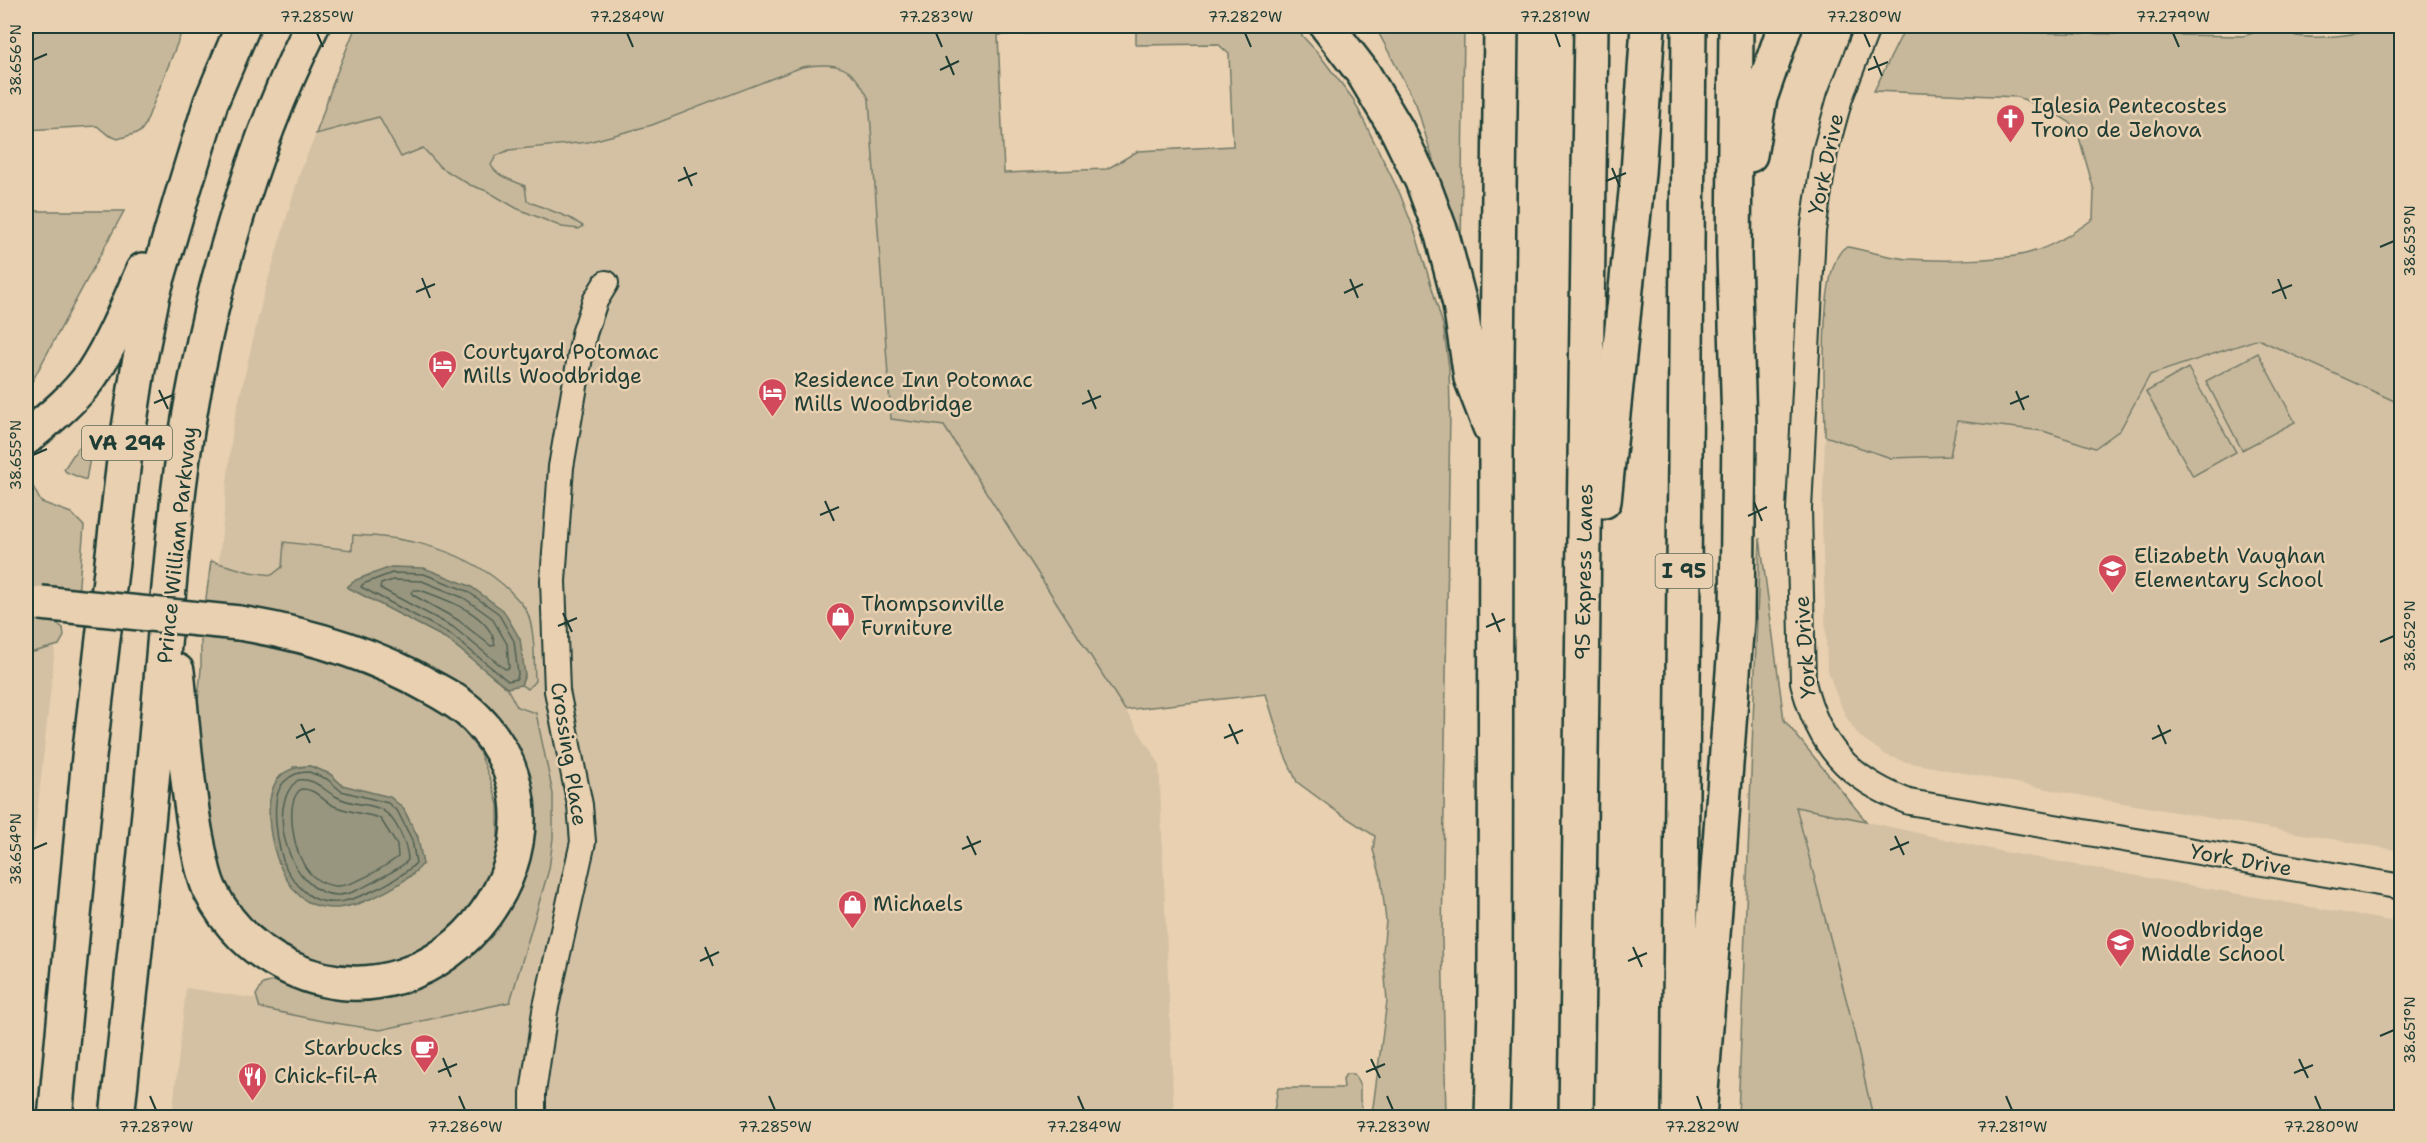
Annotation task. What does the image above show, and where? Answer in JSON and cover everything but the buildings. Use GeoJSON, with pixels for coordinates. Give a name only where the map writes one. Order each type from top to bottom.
{"type":"FeatureCollection","features":[{"type":"Feature","properties":{"kind":"highway","name":"VA 294"},"geometry":{"type":"LineString","coordinates":[[55,1118],[89,757],[123,472],[138,369],[153,294],[211,102],[243,26]]}},
{"type":"Feature","properties":{"kind":"highway","name":"Prince William Parkway"},"geometry":{"type":"LineString","coordinates":[[117,1118],[148,830],[179,485],[198,375],[220,275],[244,193],[264,139],[312,26]]}},
{"type":"Feature","properties":{"kind":"highway"},"geometry":{"type":"LineString","coordinates":[[264,139],[335,26]]}},
{"type":"Feature","properties":{"kind":"highway"},"geometry":{"type":"LineString","coordinates":[[1326,26],[1363,73],[1398,130],[1422,181],[1442,235],[1460,304],[1471,378],[1496,442]]}},
{"type":"Feature","properties":{"kind":"highway"},"geometry":{"type":"LineString","coordinates":[[1492,1118],[1495,993],[1496,442],[1501,26]]}},
{"type":"Feature","properties":{"kind":"highway","name":"95 Express Lanes"},"geometry":{"type":"LineString","coordinates":[[1576,1111],[1591,26]]}},
{"type":"Feature","properties":{"kind":"highway"},"geometry":{"type":"LineString","coordinates":[[1582,709],[1638,173],[1648,26]]}},
{"type":"Feature","properties":{"kind":"highway","name":"I 95"},"geometry":{"type":"LineString","coordinates":[[1679,1118],[1689,26]]}},
{"type":"Feature","properties":{"kind":"highway"},"geometry":{"type":"LineString","coordinates":[[1699,1118],[1737,620],[1739,426],[1734,244],[1736,26]]}},
{"type":"Feature","properties":{"kind":"highway"},"geometry":{"type":"LineString","coordinates":[[1736,318],[1750,149],[1760,98],[1785,26]]}},
{"type":"Feature","properties":{"kind":"highway"},"geometry":{"type":"LineString","coordinates":[[26,438],[70,399],[92,374],[122,320],[211,102]]}},
{"type":"Feature","properties":{"kind":"highway"},"geometry":{"type":"LineString","coordinates":[[33,602],[239,623],[312,637],[363,654],[413,676],[455,700],[494,740],[507,765],[514,792],[517,820],[514,848],[506,876],[494,903],[465,939],[437,960],[411,974],[383,982],[354,983],[325,980],[303,974],[276,962],[252,945],[228,920],[207,880],[189,799],[169,595]]}},
{"type":"Feature","properties":{"kind":"street","name":"York Drive"},"geometry":{"type":"LineString","coordinates":[[1868,26],[1840,98],[1825,152],[1813,231],[1799,509],[1803,682],[1809,708],[1821,733],[1836,756],[1860,778],[1883,792],[1909,802],[2402,887]]}},
{"type":"Feature","properties":{"kind":"street","name":"Crossing Place"},"geometry":{"type":"LineString","coordinates":[[533,1118],[533,1094],[545,1011],[583,842],[580,805],[556,691],[553,581],[561,467],[584,334],[595,301],[606,284]]}},
{"type":"Feature","properties":{"kind":"shaded area"},"geometry":{"type":"Polygon","coordinates":[[[26,26],[184,26],[145,125],[140,132],[118,139],[108,135],[97,126],[26,130],[26,26]]]}},
{"type":"Feature","properties":{"kind":"shaded area"},"geometry":{"type":"Polygon","coordinates":[[[356,26],[1293,26],[1318,53],[1353,99],[1400,194],[1416,235],[1443,325],[1449,368],[1450,410],[1442,940],[1446,1117],[1273,1117],[1278,1088],[1344,1088],[1343,1079],[1346,1074],[1354,1074],[1360,1086],[1363,1113],[1370,1114],[1373,1107],[1387,1001],[1383,952],[1386,921],[1381,877],[1373,850],[1375,836],[1297,782],[1284,753],[1266,694],[1125,710],[944,426],[891,419],[869,99],[857,79],[843,68],[835,66],[802,67],[652,125],[588,142],[509,150],[496,156],[491,165],[494,170],[525,186],[527,201],[570,218],[583,226],[579,229],[562,227],[516,208],[487,191],[470,185],[440,167],[423,148],[401,157],[379,117],[316,134],[334,80],[356,26]],[[1136,30],[998,35],[1004,173],[1107,169],[1138,151],[1233,146],[1229,54],[1218,44],[1136,45],[1136,30]]]}},
{"type":"Feature","properties":{"kind":"shaded area"},"geometry":{"type":"Polygon","coordinates":[[[1375,26],[1464,26],[1461,251],[1416,104],[1375,26]]]}},
{"type":"Feature","properties":{"kind":"shaded area"},"geometry":{"type":"Polygon","coordinates":[[[1906,26],[1954,26],[1964,33],[1970,26],[1985,26],[1986,32],[2243,36],[2267,29],[2266,26],[2275,26],[2293,35],[2318,37],[2401,26],[2401,404],[2258,339],[2150,375],[2120,430],[2095,448],[2043,431],[1957,421],[1950,456],[1891,458],[1825,436],[1826,308],[1835,261],[1844,248],[1908,259],[1989,259],[2020,255],[2048,246],[2072,234],[2093,219],[2094,190],[2077,130],[2050,110],[2018,97],[1874,91],[1906,26]]]}},
{"type":"Feature","properties":{"kind":"shaded area"},"geometry":{"type":"Polygon","coordinates":[[[845,50],[869,99],[891,418],[944,426],[1159,763],[1174,1117],[172,1118],[186,988],[317,1008],[396,1007],[541,876],[449,669],[217,579],[233,425],[263,297],[300,172],[316,134],[379,117],[429,145],[497,151],[588,142],[652,125],[686,113],[845,50]]]}},
{"type":"Feature","properties":{"kind":"shaded area"},"geometry":{"type":"Polygon","coordinates":[[[26,211],[124,211],[26,390],[26,211]]]}},
{"type":"Feature","properties":{"kind":"shaded area","name":"Elizabeth Vaughan Elementary School"},"geometry":{"type":"Polygon","coordinates":[[[1826,303],[2401,308],[2401,851],[2094,798],[1906,762],[1886,755],[1859,736],[1846,717],[1827,667],[1822,522],[1826,303]]]}},
{"type":"Feature","properties":{"kind":"shaded area"},"geometry":{"type":"Polygon","coordinates":[[[2258,353],[2295,422],[2242,450],[2206,381],[2258,353]]]}},
{"type":"Feature","properties":{"kind":"shaded area"},"geometry":{"type":"Polygon","coordinates":[[[2188,368],[2236,452],[2193,476],[2146,392],[2188,368]]]}},
{"type":"Feature","properties":{"kind":"shaded area"},"geometry":{"type":"Polygon","coordinates":[[[87,445],[91,452],[86,480],[64,469],[77,449],[87,445]]]}},
{"type":"Feature","properties":{"kind":"shaded area"},"geometry":{"type":"Polygon","coordinates":[[[28,477],[41,502],[71,513],[84,526],[78,595],[26,590],[26,478],[28,477]]]}},
{"type":"Feature","properties":{"kind":"shaded area"},"geometry":{"type":"Polygon","coordinates":[[[353,535],[416,543],[457,556],[494,577],[524,606],[531,624],[534,648],[535,681],[528,689],[521,685],[525,675],[373,573],[347,587],[447,639],[507,688],[517,707],[536,713],[553,794],[553,838],[549,869],[510,1002],[380,1030],[260,1008],[256,995],[263,984],[274,981],[306,994],[341,1000],[370,998],[409,988],[488,930],[520,780],[387,648],[335,628],[303,620],[205,606],[211,561],[250,572],[272,575],[282,567],[284,542],[352,550],[353,535]]]}},
{"type":"Feature","properties":{"kind":"shaded area"},"geometry":{"type":"Polygon","coordinates":[[[1760,538],[1784,720],[1866,821],[1796,807],[1849,1010],[1873,1117],[1738,1117],[1760,538]]]}},
{"type":"Feature","properties":{"kind":"shaded area"},"geometry":{"type":"Polygon","coordinates":[[[26,619],[56,623],[63,628],[64,636],[59,645],[26,654],[26,619]]]}},
{"type":"Feature","properties":{"kind":"shaded area"},"geometry":{"type":"Polygon","coordinates":[[[201,632],[281,642],[390,680],[439,709],[465,733],[479,751],[491,781],[498,805],[498,839],[495,864],[463,922],[408,960],[346,971],[265,941],[213,873],[194,744],[201,669],[201,632]],[[309,766],[293,767],[354,906],[413,875],[418,837],[403,808],[342,785],[330,774],[309,766]]]}},
{"type":"Feature","properties":{"kind":"shaded area"},"geometry":{"type":"Polygon","coordinates":[[[26,637],[56,640],[26,915],[26,637]]]}},
{"type":"Feature","properties":{"kind":"shaded area","name":"Woodbridge Middle School"},"geometry":{"type":"Polygon","coordinates":[[[1796,806],[1999,851],[2401,923],[2401,1117],[1873,1117],[1849,1010],[1796,806]]]}},
{"type":"Feature","properties":{"kind":"water"},"geometry":{"type":"Polygon","coordinates":[[[391,567],[424,568],[470,586],[503,610],[520,639],[525,675],[521,685],[507,688],[447,639],[347,587],[356,580],[391,567]]]}},
{"type":"Feature","properties":{"kind":"water"},"geometry":{"type":"Polygon","coordinates":[[[310,766],[330,774],[342,785],[390,797],[403,808],[418,838],[423,864],[391,888],[370,899],[348,906],[327,908],[312,904],[300,896],[280,867],[270,829],[269,810],[271,793],[280,776],[292,769],[310,766]]]}},
{"type":"Feature","properties":{"kind":"place","name":"Iglesia Pentecostes Trono de Jehova"},"geometry":{"type":"Point","coordinates":[2010,144]}},
{"type":"Feature","properties":{"kind":"place","name":"Courtyard Potomac Mills Woodbridge"},"geometry":{"type":"Point","coordinates":[442,390]}},
{"type":"Feature","properties":{"kind":"place","name":"Residence Inn Potomac Mills Woodbridge"},"geometry":{"type":"Point","coordinates":[773,418]}},
{"type":"Feature","properties":{"kind":"place","name":"Elizabeth Vaughan Elementary School"},"geometry":{"type":"Point","coordinates":[2113,594]}},
{"type":"Feature","properties":{"kind":"place","name":"Thompsonville Furniture"},"geometry":{"type":"Point","coordinates":[840,642]}},
{"type":"Feature","properties":{"kind":"place","name":"Michaels"},"geometry":{"type":"Point","coordinates":[852,930]}},
{"type":"Feature","properties":{"kind":"place","name":"Woodbridge Middle School"},"geometry":{"type":"Point","coordinates":[2120,968]}},
{"type":"Feature","properties":{"kind":"place","name":"Starbucks"},"geometry":{"type":"Point","coordinates":[424,1074]}},
{"type":"Feature","properties":{"kind":"place","name":"Chick-fil-A"},"geometry":{"type":"Point","coordinates":[253,1102]}}]}
